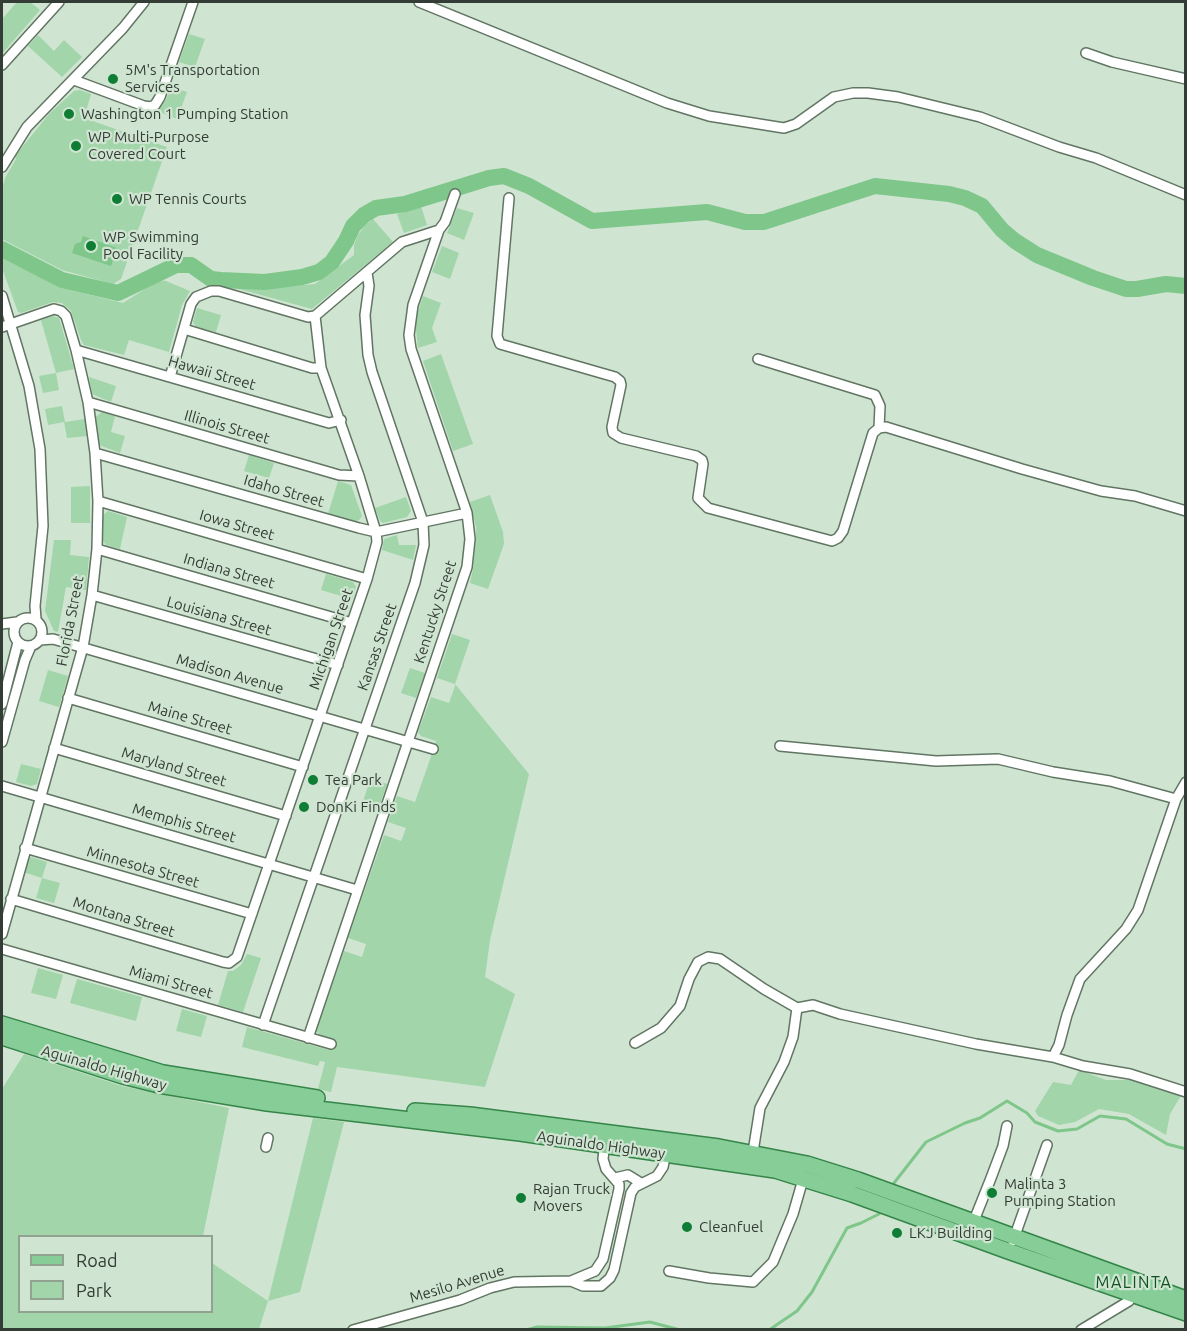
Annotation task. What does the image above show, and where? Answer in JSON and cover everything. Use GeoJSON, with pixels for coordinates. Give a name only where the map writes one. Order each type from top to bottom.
{"type":"FeatureCollection","features":[{"type":"Feature","properties":{"kind":"main road","name":"Aguinaldo Highway"},"geometry":{"type":"LineString","coordinates":[[2,1024],[163,1073],[268,1096]]}},
{"type":"Feature","properties":{"kind":"main road","name":"Aguinaldo Highway"},"geometry":{"type":"LineString","coordinates":[[2,1037],[123,1076],[159,1085],[268,1096],[752,1159],[775,1170],[805,1171],[880,1188],[972,1223],[1011,1245]]}},
{"type":"Feature","properties":{"kind":"main road","name":"Aguinaldo Highway"},"geometry":{"type":"LineString","coordinates":[[805,1171],[852,1194],[1134,1287],[1185,1299]]}},
{"type":"Feature","properties":{"kind":"main road","name":"Aguinaldo Highway"},"geometry":{"type":"LineString","coordinates":[[1134,1287],[1185,1313]]}},
{"type":"Feature","properties":{"kind":"street"},"geometry":{"type":"LineString","coordinates":[[2,64],[59,2]]}},
{"type":"Feature","properties":{"kind":"street"},"geometry":{"type":"LineString","coordinates":[[2,167],[27,127],[128,23],[144,2]]}},
{"type":"Feature","properties":{"kind":"street"},"geometry":{"type":"LineString","coordinates":[[74,80],[144,106],[155,105],[160,97],[193,2]]}},
{"type":"Feature","properties":{"kind":"street"},"geometry":{"type":"LineString","coordinates":[[419,2],[667,103],[709,116],[784,128],[796,124],[834,97],[868,93],[897,97],[980,117],[1059,147],[1096,158],[1185,195]]}},
{"type":"Feature","properties":{"kind":"street"},"geometry":{"type":"LineString","coordinates":[[1086,53],[1113,62],[1185,79]]}},
{"type":"Feature","properties":{"kind":"street","name":"Kentucky Street"},"geometry":{"type":"LineString","coordinates":[[308,1038],[467,567],[470,539],[467,513],[411,348],[409,335],[413,305],[439,230],[445,222],[455,194]]}},
{"type":"Feature","properties":{"kind":"street"},"geometry":{"type":"LineString","coordinates":[[509,198],[497,336],[500,344],[615,377],[621,385],[612,427],[613,433],[621,438],[696,456],[702,460],[698,498],[708,508],[832,541],[838,538],[843,531],[873,433],[879,428],[886,427],[1101,491],[1135,496],[1185,511]]}},
{"type":"Feature","properties":{"kind":"street"},"geometry":{"type":"LineString","coordinates":[[170,376],[191,304],[196,297],[211,291],[219,291],[308,317],[315,316],[402,242],[439,230]]}},
{"type":"Feature","properties":{"kind":"street","name":"Kansas Street"},"geometry":{"type":"LineString","coordinates":[[263,1024],[415,583],[424,545],[423,522],[372,372],[366,337],[365,315],[369,286],[367,273]]}},
{"type":"Feature","properties":{"kind":"street"},"geometry":{"type":"LineString","coordinates":[[2,296],[12,323],[29,386],[40,449],[43,526],[32,618],[41,635],[31,646],[25,660],[2,742]]}},
{"type":"Feature","properties":{"kind":"street","name":"Florida Street"},"geometry":{"type":"LineString","coordinates":[[2,934],[83,647],[93,595],[98,501],[95,453],[88,402],[66,316],[54,309],[12,323]]}},
{"type":"Feature","properties":{"kind":"street","name":"Michigan Street"},"geometry":{"type":"LineString","coordinates":[[229,963],[237,957],[368,579],[376,548],[376,532],[359,476],[321,368],[315,316]]}},
{"type":"Feature","properties":{"kind":"street"},"geometry":{"type":"LineString","coordinates":[[2,327],[12,323]]}},
{"type":"Feature","properties":{"kind":"street"},"geometry":{"type":"LineString","coordinates":[[184,329],[312,368],[321,368]]}},
{"type":"Feature","properties":{"kind":"street","name":"Hawaii Street"},"geometry":{"type":"LineString","coordinates":[[76,350],[329,423],[341,420]]}},
{"type":"Feature","properties":{"kind":"street"},"geometry":{"type":"LineString","coordinates":[[758,359],[874,395],[880,406],[879,428]]}},
{"type":"Feature","properties":{"kind":"street","name":"Illinois Street"},"geometry":{"type":"LineString","coordinates":[[88,402],[339,475],[359,476]]}},
{"type":"Feature","properties":{"kind":"street","name":"Idaho Street"},"geometry":{"type":"LineString","coordinates":[[95,453],[376,532],[467,513]]}},
{"type":"Feature","properties":{"kind":"street","name":"Iowa Street"},"geometry":{"type":"LineString","coordinates":[[98,501],[368,579]]}},
{"type":"Feature","properties":{"kind":"street","name":"Indiana Street"},"geometry":{"type":"LineString","coordinates":[[97,549],[352,622]]}},
{"type":"Feature","properties":{"kind":"street","name":"Louisiana Street"},"geometry":{"type":"LineString","coordinates":[[93,595],[338,665]]}},
{"type":"Feature","properties":{"kind":"street"},"geometry":{"type":"LineString","coordinates":[[3,624],[32,618]]}},
{"type":"Feature","properties":{"kind":"street"},"geometry":{"type":"LineString","coordinates":[[2,704],[17,622]]}},
{"type":"Feature","properties":{"kind":"street"},"geometry":{"type":"LineString","coordinates":[[3,624],[26,646],[31,646]]}},
{"type":"Feature","properties":{"kind":"street","name":"Madison Avenue"},"geometry":{"type":"LineString","coordinates":[[41,635],[433,748]]}},
{"type":"Feature","properties":{"kind":"street","name":"Maine Street"},"geometry":{"type":"LineString","coordinates":[[68,698],[303,767]]}},
{"type":"Feature","properties":{"kind":"street"},"geometry":{"type":"LineString","coordinates":[[780,746],[936,760],[998,759],[1053,772],[1110,781],[1176,799]]}},
{"type":"Feature","properties":{"kind":"street","name":"Maryland Street"},"geometry":{"type":"LineString","coordinates":[[54,748],[286,816]]}},
{"type":"Feature","properties":{"kind":"street"},"geometry":{"type":"LineString","coordinates":[[1053,1057],[1080,979],[1126,929],[1138,910],[1176,799],[1185,782]]}},
{"type":"Feature","properties":{"kind":"street","name":"Memphis Street"},"geometry":{"type":"LineString","coordinates":[[2,786],[357,890]]}},
{"type":"Feature","properties":{"kind":"street","name":"Minnesota Street"},"geometry":{"type":"LineString","coordinates":[[25,848],[252,914]]}},
{"type":"Feature","properties":{"kind":"street","name":"Montana Street"},"geometry":{"type":"LineString","coordinates":[[11,899],[229,963]]}},
{"type":"Feature","properties":{"kind":"street","name":"Miami Street"},"geometry":{"type":"LineString","coordinates":[[2,949],[331,1044]]}},
{"type":"Feature","properties":{"kind":"street"},"geometry":{"type":"LineString","coordinates":[[635,1043],[661,1028],[680,1006],[688,979],[698,962],[708,957],[720,959],[796,1008],[813,1005],[840,1014],[976,1044],[1053,1057],[1093,1068],[1130,1074],[1185,1092]]}},
{"type":"Feature","properties":{"kind":"street"},"geometry":{"type":"LineString","coordinates":[[752,1159],[760,1108],[784,1062],[793,1037],[796,1008]]}},
{"type":"Feature","properties":{"kind":"street"},"geometry":{"type":"LineString","coordinates":[[972,1223],[1003,1146],[1007,1126]]}},
{"type":"Feature","properties":{"kind":"street","name":"Mesilo Avenue"},"geometry":{"type":"LineString","coordinates":[[571,1281],[599,1267],[616,1207],[619,1189],[615,1178],[606,1168],[603,1160],[605,1139]]}},
{"type":"Feature","properties":{"kind":"street"},"geometry":{"type":"LineString","coordinates":[[1011,1245],[1047,1144]]}},
{"type":"Feature","properties":{"kind":"street","name":"Mesilo Avenue"},"geometry":{"type":"LineString","coordinates":[[353,1329],[460,1300],[490,1288],[514,1282],[571,1281],[590,1287],[601,1286],[610,1278],[614,1270],[631,1193],[641,1183],[657,1176],[663,1167],[667,1148]]}},
{"type":"Feature","properties":{"kind":"street"},"geometry":{"type":"LineString","coordinates":[[669,1271],[753,1282],[773,1262],[793,1214],[805,1171]]}},
{"type":"Feature","properties":{"kind":"street"},"geometry":{"type":"LineString","coordinates":[[615,1178],[628,1175],[641,1183]]}},
{"type":"Feature","properties":{"kind":"street"},"geometry":{"type":"LineString","coordinates":[[616,1207],[626,1210]]}},
{"type":"Feature","properties":{"kind":"street"},"geometry":{"type":"LineString","coordinates":[[1081,1329],[1129,1301],[1134,1287]]}},
{"type":"Feature","properties":{"kind":"green space"},"geometry":{"type":"Polygon","coordinates":[[[17,2],[30,2],[40,10],[2,54],[2,19],[17,2]]]}},
{"type":"Feature","properties":{"kind":"green space"},"geometry":{"type":"Polygon","coordinates":[[[189,34],[205,39],[195,67],[179,62],[189,34]]]}},
{"type":"Feature","properties":{"kind":"green space"},"geometry":{"type":"Polygon","coordinates":[[[38,35],[54,51],[64,40],[82,57],[62,77],[28,46],[38,35]]]}},
{"type":"Feature","properties":{"kind":"green space"},"geometry":{"type":"Polygon","coordinates":[[[171,87],[187,92],[177,119],[157,111],[166,100],[171,87]]]}},
{"type":"Feature","properties":{"kind":"green space"},"geometry":{"type":"Polygon","coordinates":[[[80,90],[91,94],[84,118],[167,147],[121,279],[113,284],[62,270],[2,239],[2,190],[5,178],[16,159],[15,156],[49,114],[74,91],[80,90]]]}},
{"type":"Feature","properties":{"kind":"green space"},"geometry":{"type":"Polygon","coordinates":[[[421,206],[427,225],[404,233],[397,214],[421,206]]]}},
{"type":"Feature","properties":{"kind":"green space"},"geometry":{"type":"Polygon","coordinates":[[[457,208],[474,213],[464,240],[447,233],[457,208]]]}},
{"type":"Feature","properties":{"kind":"green space"},"geometry":{"type":"Polygon","coordinates":[[[373,219],[393,242],[312,309],[217,283],[272,288],[315,284],[354,255],[354,245],[358,235],[373,219]]]}},
{"type":"Feature","properties":{"kind":"green space"},"geometry":{"type":"Polygon","coordinates":[[[442,246],[459,253],[450,279],[432,272],[442,246]]]}},
{"type":"Feature","properties":{"kind":"green space"},"geometry":{"type":"Polygon","coordinates":[[[2,258],[62,288],[123,303],[159,280],[190,291],[182,305],[169,352],[129,340],[124,355],[84,345],[71,311],[62,303],[53,302],[18,312],[2,268],[2,258]]]}},
{"type":"Feature","properties":{"kind":"green space"},"geometry":{"type":"Polygon","coordinates":[[[423,296],[441,303],[432,328],[437,342],[418,348],[415,321],[423,296]]]}},
{"type":"Feature","properties":{"kind":"green space"},"geometry":{"type":"Polygon","coordinates":[[[197,308],[221,315],[216,332],[196,327],[193,322],[197,308]]]}},
{"type":"Feature","properties":{"kind":"green space"},"geometry":{"type":"Polygon","coordinates":[[[53,316],[59,318],[74,369],[56,373],[41,320],[53,316]]]}},
{"type":"Feature","properties":{"kind":"green space"},"geometry":{"type":"Polygon","coordinates":[[[441,354],[473,444],[453,451],[423,361],[441,354]]]}},
{"type":"Feature","properties":{"kind":"green space"},"geometry":{"type":"Polygon","coordinates":[[[56,373],[59,390],[43,393],[39,376],[56,373]]]}},
{"type":"Feature","properties":{"kind":"green space"},"geometry":{"type":"Polygon","coordinates":[[[89,377],[116,386],[111,402],[92,394],[89,377]]]}},
{"type":"Feature","properties":{"kind":"green space"},"geometry":{"type":"Polygon","coordinates":[[[62,406],[65,422],[85,419],[87,436],[67,438],[64,422],[48,425],[45,409],[62,406]]]}},
{"type":"Feature","properties":{"kind":"green space"},"geometry":{"type":"Polygon","coordinates":[[[102,412],[115,416],[111,432],[125,436],[120,453],[99,445],[95,417],[102,412]]]}},
{"type":"Feature","properties":{"kind":"green space"},"geometry":{"type":"Polygon","coordinates":[[[249,455],[274,463],[269,478],[244,471],[249,455]]]}},
{"type":"Feature","properties":{"kind":"green space"},"geometry":{"type":"Polygon","coordinates":[[[338,481],[351,485],[362,516],[359,520],[354,522],[328,514],[338,481]]]}},
{"type":"Feature","properties":{"kind":"green space"},"geometry":{"type":"Polygon","coordinates":[[[90,486],[90,523],[71,523],[71,487],[90,486]]]}},
{"type":"Feature","properties":{"kind":"green space"},"geometry":{"type":"Polygon","coordinates":[[[490,495],[503,532],[504,544],[488,589],[470,583],[476,527],[470,502],[490,495]]]}},
{"type":"Feature","properties":{"kind":"green space"},"geometry":{"type":"Polygon","coordinates":[[[406,497],[411,511],[407,517],[383,523],[380,521],[375,508],[406,497]]]}},
{"type":"Feature","properties":{"kind":"green space"},"geometry":{"type":"Polygon","coordinates":[[[108,511],[127,517],[120,549],[106,545],[103,541],[103,515],[108,511]]]}},
{"type":"Feature","properties":{"kind":"green space"},"geometry":{"type":"Polygon","coordinates":[[[397,535],[399,545],[416,545],[413,560],[382,550],[384,539],[397,535]]]}},
{"type":"Feature","properties":{"kind":"green space"},"geometry":{"type":"Polygon","coordinates":[[[54,540],[71,540],[70,555],[89,557],[86,590],[66,587],[58,632],[54,631],[45,611],[54,540]]]}},
{"type":"Feature","properties":{"kind":"green space"},"geometry":{"type":"Polygon","coordinates":[[[326,574],[353,582],[356,587],[352,599],[321,590],[326,574]]]}},
{"type":"Feature","properties":{"kind":"green space"},"geometry":{"type":"Polygon","coordinates":[[[452,634],[470,640],[455,684],[437,678],[452,634]]]}},
{"type":"Feature","properties":{"kind":"green space"},"geometry":{"type":"Polygon","coordinates":[[[410,668],[425,673],[416,698],[401,693],[410,668]]]}},
{"type":"Feature","properties":{"kind":"green space"},"geometry":{"type":"Polygon","coordinates":[[[48,670],[68,676],[59,707],[39,701],[48,670]]]}},
{"type":"Feature","properties":{"kind":"green space"},"geometry":{"type":"Polygon","coordinates":[[[455,684],[529,774],[490,940],[485,977],[515,994],[485,1087],[337,1067],[331,1092],[318,1089],[325,1062],[320,1061],[318,1066],[242,1047],[247,1027],[329,1050],[333,1039],[320,1035],[316,1031],[344,951],[362,957],[366,944],[348,938],[384,835],[401,841],[406,828],[388,822],[397,796],[415,802],[436,741],[421,736],[418,732],[431,697],[449,703],[455,684]]]}},
{"type":"Feature","properties":{"kind":"green space"},"geometry":{"type":"Polygon","coordinates":[[[21,764],[41,769],[37,784],[31,786],[16,782],[21,764]]]}},
{"type":"Feature","properties":{"kind":"green space"},"geometry":{"type":"Polygon","coordinates":[[[371,778],[387,784],[378,810],[362,804],[371,778]]]}},
{"type":"Feature","properties":{"kind":"green space"},"geometry":{"type":"Polygon","coordinates":[[[31,857],[47,862],[42,878],[23,872],[31,857]]]}},
{"type":"Feature","properties":{"kind":"green space"},"geometry":{"type":"Polygon","coordinates":[[[42,878],[60,883],[54,903],[36,898],[42,878]]]}},
{"type":"Feature","properties":{"kind":"green space"},"geometry":{"type":"Polygon","coordinates":[[[247,954],[261,958],[243,1012],[218,1005],[228,971],[233,971],[241,965],[247,954]]]}},
{"type":"Feature","properties":{"kind":"green space"},"geometry":{"type":"Polygon","coordinates":[[[38,968],[63,975],[56,999],[31,993],[38,968]]]}},
{"type":"Feature","properties":{"kind":"green space"},"geometry":{"type":"Polygon","coordinates":[[[77,979],[142,997],[136,1021],[70,1003],[77,979]]]}},
{"type":"Feature","properties":{"kind":"green space"},"geometry":{"type":"Polygon","coordinates":[[[182,1009],[207,1016],[201,1037],[176,1031],[182,1009]]]}},
{"type":"Feature","properties":{"kind":"green space"},"geometry":{"type":"Polygon","coordinates":[[[24,1054],[122,1086],[229,1108],[203,1235],[18,1235],[18,1313],[213,1313],[213,1264],[268,1301],[259,1329],[2,1329],[2,1089],[24,1054]]]}},
{"type":"Feature","properties":{"kind":"green space"},"geometry":{"type":"Polygon","coordinates":[[[1079,1070],[1106,1080],[1136,1080],[1182,1094],[1170,1114],[1166,1135],[1129,1114],[1099,1109],[1075,1122],[1059,1125],[1038,1116],[1035,1111],[1053,1082],[1071,1085],[1079,1070]]]}},
{"type":"Feature","properties":{"kind":"green space"},"geometry":{"type":"Polygon","coordinates":[[[313,1118],[344,1122],[300,1292],[268,1301],[313,1118]]]}},
{"type":"Feature","properties":{"kind":"shaded area"},"geometry":{"type":"Polygon","coordinates":[[[83,236],[117,248],[111,266],[72,253],[75,244],[81,242],[83,236]]]}},
{"type":"Feature","properties":{"kind":"waterway"},"geometry":{"type":"LineString","coordinates":[[2,249],[62,280],[118,293],[176,265],[191,265],[211,279],[221,280],[265,282],[302,277],[319,272],[332,262],[353,226],[364,215],[376,208],[405,204],[489,178],[504,176],[529,186],[592,221],[707,212],[745,222],[764,222],[875,186],[949,194],[965,198],[982,206],[1002,230],[1037,255],[1126,289],[1166,284],[1186,286]]}},
{"type":"Feature","properties":{"kind":"waterway"},"geometry":{"type":"LineString","coordinates":[[894,1183],[926,1142],[980,1118],[1007,1101],[1027,1113],[1035,1122],[1058,1131],[1077,1129],[1100,1116],[1126,1119],[1167,1144],[1186,1149]]}},
{"type":"Feature","properties":{"kind":"waterway"},"geometry":{"type":"LineString","coordinates":[[769,1330],[797,1311],[812,1292],[847,1228],[879,1214]]}},
{"type":"Feature","properties":{"kind":"waterway"},"geometry":{"type":"LineString","coordinates":[[526,1330],[537,1327],[605,1328],[650,1322],[680,1330]]}},
{"type":"Feature","properties":{"kind":"place","name":"5M's Transportation Services"},"geometry":{"type":"Point","coordinates":[113,79]}},
{"type":"Feature","properties":{"kind":"place","name":"Washington 1 Pumping Station"},"geometry":{"type":"Point","coordinates":[69,114]}},
{"type":"Feature","properties":{"kind":"place","name":"WP Multi-Purpose Covered Court"},"geometry":{"type":"Point","coordinates":[76,146]}},
{"type":"Feature","properties":{"kind":"place","name":"WP Tennis Courts"},"geometry":{"type":"Point","coordinates":[117,199]}},
{"type":"Feature","properties":{"kind":"place","name":"WP Swimming Pool Facility"},"geometry":{"type":"Point","coordinates":[91,246]}},
{"type":"Feature","properties":{"kind":"place","name":"Tea Park"},"geometry":{"type":"Point","coordinates":[313,780]}},
{"type":"Feature","properties":{"kind":"place","name":"DonKi Finds"},"geometry":{"type":"Point","coordinates":[304,807]}},
{"type":"Feature","properties":{"kind":"place","name":"Malinta 3 Pumping Station"},"geometry":{"type":"Point","coordinates":[992,1193]}},
{"type":"Feature","properties":{"kind":"place","name":"Rajan Truck Movers"},"geometry":{"type":"Point","coordinates":[521,1198]}},
{"type":"Feature","properties":{"kind":"place","name":"Cleanfuel"},"geometry":{"type":"Point","coordinates":[687,1227]}},
{"type":"Feature","properties":{"kind":"place","name":"LKJ Building"},"geometry":{"type":"Point","coordinates":[897,1233]}},
{"type":"Feature","properties":{"kind":"district","name":"MALINTA"},"geometry":{"type":"Point","coordinates":[1134,1283]}}]}
